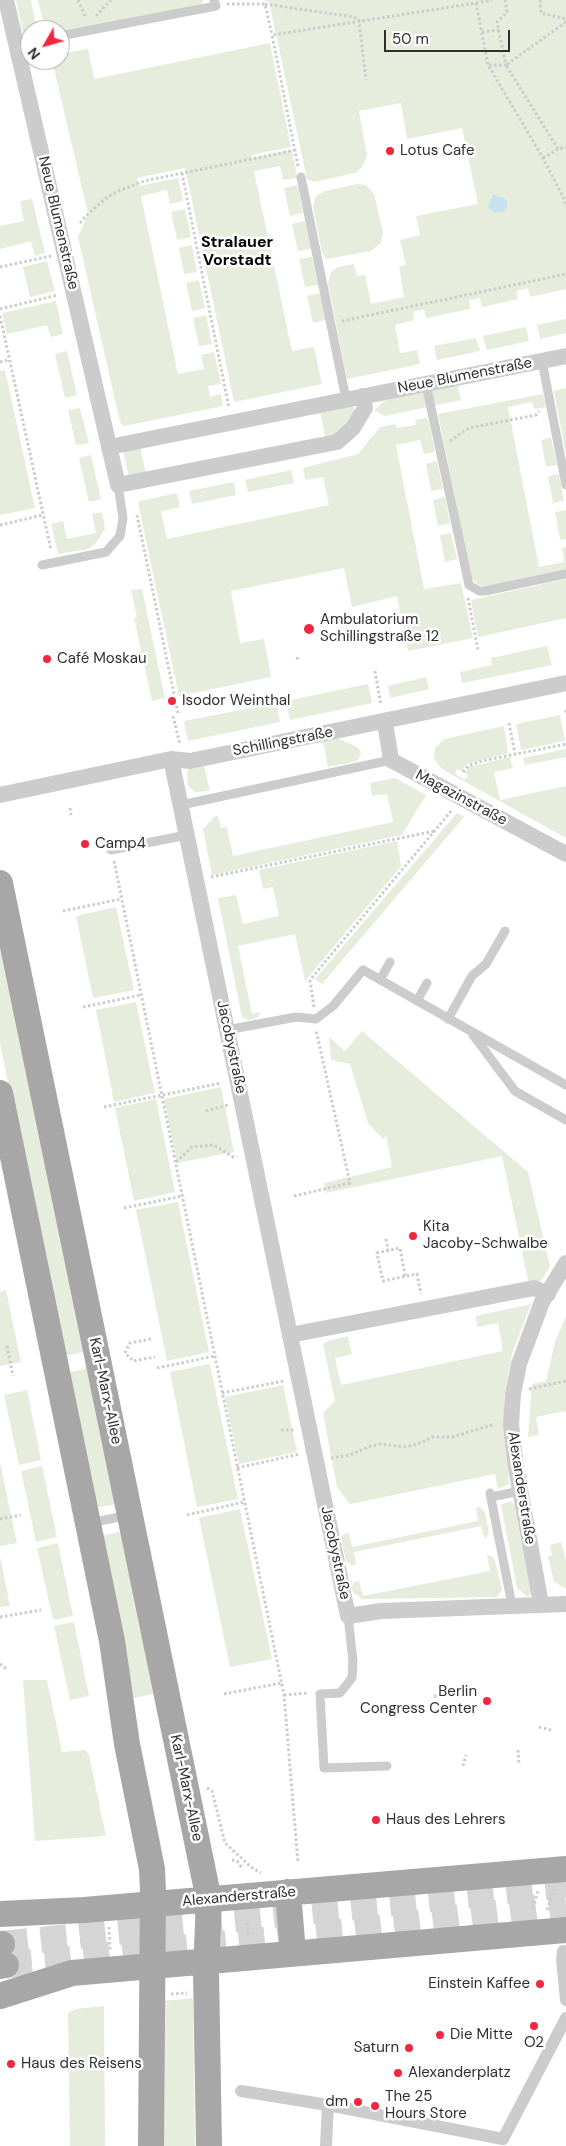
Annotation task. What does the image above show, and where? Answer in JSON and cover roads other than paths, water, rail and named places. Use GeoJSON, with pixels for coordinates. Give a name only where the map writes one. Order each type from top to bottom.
{"type":"FeatureCollection","features":[{"type":"Feature","properties":{"kind":"main road","name":"Karl-Marx-Allee"},"geometry":{"type":"LineString","coordinates":[[0,882],[209,1900],[206,1961]]}},
{"type":"Feature","properties":{"kind":"main road"},"geometry":{"type":"LineString","coordinates":[[0,1092],[115,1656],[127,1744],[150,1858],[153,1904],[151,2146]]}},
{"type":"Feature","properties":{"kind":"main road","name":"Alexanderstraße"},"geometry":{"type":"LineString","coordinates":[[0,1914],[209,1900],[563,1870]]}},
{"type":"Feature","properties":{"kind":"main road"},"geometry":{"type":"LineString","coordinates":[[288,1892],[293,1953]]}},
{"type":"Feature","properties":{"kind":"main road"},"geometry":{"type":"LineString","coordinates":[[0,1996],[72,1973],[153,1964],[539,1933],[565,1941]]}},
{"type":"Feature","properties":{"kind":"main road"},"geometry":{"type":"LineString","coordinates":[[206,1961],[209,2146]]}},
{"type":"Feature","properties":{"kind":"street","name":"Neue Blumenstraße"},"geometry":{"type":"LineString","coordinates":[[6,0],[20,34]]}},
{"type":"Feature","properties":{"kind":"street","name":"Neue Blumenstraße"},"geometry":{"type":"LineString","coordinates":[[29,70],[65,253],[118,485]]}},
{"type":"Feature","properties":{"kind":"street","name":"Neue Blumenstraße"},"geometry":{"type":"LineString","coordinates":[[109,447],[566,356]]}},
{"type":"Feature","properties":{"kind":"street"},"geometry":{"type":"LineString","coordinates":[[118,485],[338,442],[354,428],[365,408],[363,396]]}},
{"type":"Feature","properties":{"kind":"street","name":"Schillingstraße"},"geometry":{"type":"LineString","coordinates":[[0,795],[176,753],[190,761],[566,683]]}},
{"type":"Feature","properties":{"kind":"street"},"geometry":{"type":"LineString","coordinates":[[385,722],[391,760]]}},
{"type":"Feature","properties":{"kind":"street","name":"Jacobystraße"},"geometry":{"type":"LineString","coordinates":[[176,753],[181,805],[348,1616],[381,1611],[566,1604]]}},
{"type":"Feature","properties":{"kind":"street","name":"Magazinstraße"},"geometry":{"type":"LineString","coordinates":[[391,760],[566,854]]}},
{"type":"Feature","properties":{"kind":"street","name":"Alexanderstraße"},"geometry":{"type":"LineString","coordinates":[[541,1604],[520,1491],[511,1424],[513,1392],[519,1364],[542,1302],[566,1263]]}},
{"type":"Feature","properties":{"kind":"street"},"geometry":{"type":"LineString","coordinates":[[290,1335],[534,1288],[548,1294]]}},
{"type":"Feature","properties":{"kind":"street"},"geometry":{"type":"LineString","coordinates":[[565,1941],[566,2000]]}},
{"type":"Feature","properties":{"kind":"street"},"geometry":{"type":"LineString","coordinates":[[240,2091],[328,2105],[502,2143],[566,2018]]}},
{"type":"Feature","properties":{"kind":"street"},"geometry":{"type":"LineString","coordinates":[[326,2146],[328,2105]]}},
{"type":"Feature","properties":{"kind":"lane"},"geometry":{"type":"LineString","coordinates":[[70,34],[215,3]]}},
{"type":"Feature","properties":{"kind":"lane"},"geometry":{"type":"LineString","coordinates":[[300,177],[346,399]]}},
{"type":"Feature","properties":{"kind":"lane"},"geometry":{"type":"LineString","coordinates":[[542,361],[566,485]]}},
{"type":"Feature","properties":{"kind":"lane"},"geometry":{"type":"LineString","coordinates":[[426,384],[469,585],[479,591],[485,591],[566,574]]}},
{"type":"Feature","properties":{"kind":"lane"},"geometry":{"type":"LineString","coordinates":[[42,565],[106,552],[120,536],[123,518],[118,485]]}},
{"type":"Feature","properties":{"kind":"lane"},"geometry":{"type":"LineString","coordinates":[[181,805],[391,760]]}},
{"type":"Feature","properties":{"kind":"lane"},"geometry":{"type":"LineString","coordinates":[[112,850],[187,835]]}},
{"type":"Feature","properties":{"kind":"lane"},"geometry":{"type":"LineString","coordinates":[[448,1019],[472,976],[486,964],[504,932]]}},
{"type":"Feature","properties":{"kind":"lane"},"geometry":{"type":"LineString","coordinates":[[380,980],[390,962]]}},
{"type":"Feature","properties":{"kind":"lane"},"geometry":{"type":"LineString","coordinates":[[227,1030],[296,1017],[316,1019],[328,1010],[363,970],[566,1085]]}},
{"type":"Feature","properties":{"kind":"lane"},"geometry":{"type":"LineString","coordinates":[[417,1001],[427,983]]}},
{"type":"Feature","properties":{"kind":"lane"},"geometry":{"type":"LineString","coordinates":[[470,1031],[515,1091],[566,1120]]}},
{"type":"Feature","properties":{"kind":"lane"},"geometry":{"type":"LineString","coordinates":[[512,1605],[490,1495],[520,1491]]}},
{"type":"Feature","properties":{"kind":"lane"},"geometry":{"type":"LineString","coordinates":[[88,1524],[130,1515]]}},
{"type":"Feature","properties":{"kind":"lane"},"geometry":{"type":"LineString","coordinates":[[348,1616],[353,1661],[352,1678],[340,1693],[320,1694],[324,1768],[387,1766]]}},
{"type":"Feature","properties":{"kind":"water"},"geometry":{"type":"Polygon","coordinates":[[[493,194],[504,198],[507,202],[507,208],[503,212],[493,212],[488,207],[493,194]]]}},
{"type":"Feature","properties":{"kind":"tunnel"},"geometry":{"type":"LineString","coordinates":[[2,1944],[566,1885]]}},
{"type":"Feature","properties":{"kind":"tunnel"},"geometry":{"type":"LineString","coordinates":[[6,1965],[353,1931],[566,1904]]}},
{"type":"Feature","properties":{"kind":"place","name":"Lotus Cafe"},"geometry":{"type":"Point","coordinates":[390,151]}},
{"type":"Feature","properties":{"kind":"place","name":"Ambulatorium Schillingstraße 12"},"geometry":{"type":"Point","coordinates":[309,629]}},
{"type":"Feature","properties":{"kind":"place","name":"Café Moskau"},"geometry":{"type":"Point","coordinates":[47,659]}},
{"type":"Feature","properties":{"kind":"place","name":"Isodor Weinthal"},"geometry":{"type":"Point","coordinates":[172,701]}},
{"type":"Feature","properties":{"kind":"place","name":"Camp4"},"geometry":{"type":"Point","coordinates":[85,844]}},
{"type":"Feature","properties":{"kind":"place","name":"Kita Jacoby-Schwalbe"},"geometry":{"type":"Point","coordinates":[413,1236]}},
{"type":"Feature","properties":{"kind":"place","name":"Berlin Congress Center"},"geometry":{"type":"Point","coordinates":[487,1701]}},
{"type":"Feature","properties":{"kind":"place","name":"Haus des Lehrers"},"geometry":{"type":"Point","coordinates":[376,1820]}},
{"type":"Feature","properties":{"kind":"place","name":"Einstein Kaffee"},"geometry":{"type":"Point","coordinates":[540,1984]}},
{"type":"Feature","properties":{"kind":"place","name":"O2"},"geometry":{"type":"Point","coordinates":[534,2026]}},
{"type":"Feature","properties":{"kind":"place","name":"Die Mitte"},"geometry":{"type":"Point","coordinates":[440,2035]}},
{"type":"Feature","properties":{"kind":"place","name":"Saturn"},"geometry":{"type":"Point","coordinates":[409,2048]}},
{"type":"Feature","properties":{"kind":"place","name":"Haus des Reisens"},"geometry":{"type":"Point","coordinates":[11,2064]}},
{"type":"Feature","properties":{"kind":"place","name":"Alexanderplatz"},"geometry":{"type":"Point","coordinates":[398,2073]}},
{"type":"Feature","properties":{"kind":"place","name":"dm"},"geometry":{"type":"Point","coordinates":[358,2102]}},
{"type":"Feature","properties":{"kind":"place","name":"The 25 Hours Store"},"geometry":{"type":"Point","coordinates":[375,2106]}},
{"type":"Feature","properties":{"kind":"district","name":"Stralauer Vorstadt"},"geometry":{"type":"Point","coordinates":[237,252]}}]}
